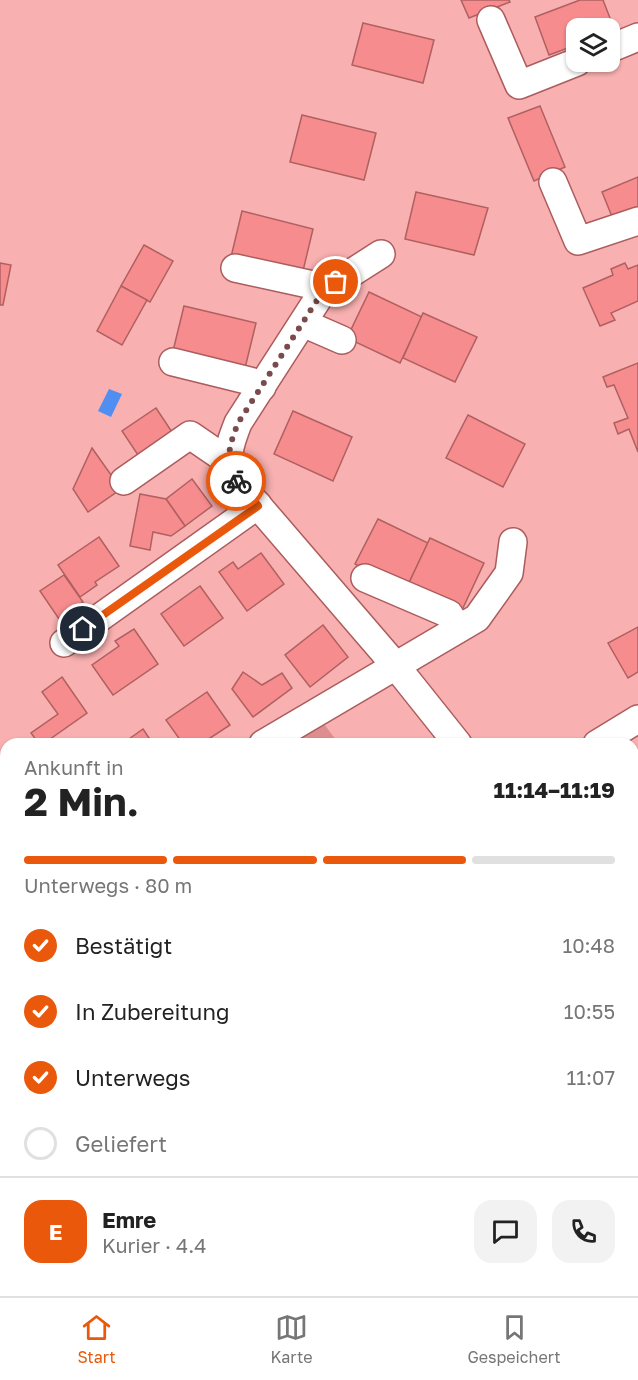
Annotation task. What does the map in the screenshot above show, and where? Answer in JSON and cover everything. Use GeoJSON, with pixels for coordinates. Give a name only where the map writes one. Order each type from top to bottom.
{"type":"FeatureCollection","features":[{"type":"Feature","properties":{"kind":"street"},"geometry":{"type":"LineString","coordinates":[[491,20],[519,85],[566,66]]}},
{"type":"Feature","properties":{"kind":"street"},"geometry":{"type":"LineString","coordinates":[[620,44],[638,37]]}},
{"type":"Feature","properties":{"kind":"street"},"geometry":{"type":"LineString","coordinates":[[553,182],[578,241],[638,220]]}},
{"type":"Feature","properties":{"kind":"street"},"geometry":{"type":"LineString","coordinates":[[381,254],[323,291],[238,423],[230,444],[228,461],[236,480],[395,665],[453,738]]}},
{"type":"Feature","properties":{"kind":"street"},"geometry":{"type":"LineString","coordinates":[[235,268],[313,285],[323,291]]}},
{"type":"Feature","properties":{"kind":"street"},"geometry":{"type":"LineString","coordinates":[[303,323],[342,340]]}},
{"type":"Feature","properties":{"kind":"street"},"geometry":{"type":"LineString","coordinates":[[173,362],[250,381],[262,387]]}},
{"type":"Feature","properties":{"kind":"street"},"geometry":{"type":"LineString","coordinates":[[124,482],[190,435],[228,461]]}},
{"type":"Feature","properties":{"kind":"street"},"geometry":{"type":"LineString","coordinates":[[64,643],[258,506]]}},
{"type":"Feature","properties":{"kind":"street"},"geometry":{"type":"LineString","coordinates":[[273,738],[477,618],[509,573],[513,542]]}},
{"type":"Feature","properties":{"kind":"street"},"geometry":{"type":"LineString","coordinates":[[365,578],[449,614],[458,628]]}},
{"type":"Feature","properties":{"kind":"street"},"geometry":{"type":"LineString","coordinates":[[607,738],[638,719]]}},
{"type":"Feature","properties":{"kind":"shaded area"},"geometry":{"type":"Polygon","coordinates":[[[321,720],[334,738],[293,738],[321,720]]]}},
{"type":"Feature","properties":{"kind":"water"},"geometry":{"type":"Polygon","coordinates":[[[109,389],[122,394],[111,417],[98,411],[109,389]]]}},
{"type":"Feature","properties":{"kind":"building"},"geometry":{"type":"Polygon","coordinates":[[[461,0],[509,0],[510,2],[469,18],[461,0]]]}},
{"type":"Feature","properties":{"kind":"building"},"geometry":{"type":"Polygon","coordinates":[[[580,0],[603,0],[610,18],[566,18],[566,49],[549,55],[535,17],[580,0]]]}},
{"type":"Feature","properties":{"kind":"building"},"geometry":{"type":"Polygon","coordinates":[[[363,23],[434,40],[423,83],[352,65],[363,23]]]}},
{"type":"Feature","properties":{"kind":"building"},"geometry":{"type":"Polygon","coordinates":[[[540,106],[565,167],[534,181],[508,118],[540,106]]]}},
{"type":"Feature","properties":{"kind":"building"},"geometry":{"type":"Polygon","coordinates":[[[302,115],[376,133],[364,180],[290,162],[302,115]]]}},
{"type":"Feature","properties":{"kind":"building"},"geometry":{"type":"Polygon","coordinates":[[[638,177],[638,209],[613,219],[602,192],[638,177]]]}},
{"type":"Feature","properties":{"kind":"building"},"geometry":{"type":"Polygon","coordinates":[[[416,192],[488,208],[474,255],[405,239],[416,192]]]}},
{"type":"Feature","properties":{"kind":"building"},"geometry":{"type":"Polygon","coordinates":[[[242,211],[313,229],[302,275],[231,257],[242,211]]]}},
{"type":"Feature","properties":{"kind":"building"},"geometry":{"type":"Polygon","coordinates":[[[144,245],[173,261],[150,302],[121,286],[144,245]]]}},
{"type":"Feature","properties":{"kind":"building"},"geometry":{"type":"Polygon","coordinates":[[[0,263],[11,265],[3,305],[0,305],[0,263]]]}},
{"type":"Feature","properties":{"kind":"building"},"geometry":{"type":"Polygon","coordinates":[[[625,263],[628,269],[638,265],[638,301],[611,313],[615,320],[600,326],[583,288],[613,275],[611,269],[625,263]]]}},
{"type":"Feature","properties":{"kind":"building"},"geometry":{"type":"Polygon","coordinates":[[[121,286],[147,300],[122,345],[97,331],[121,286]]]}},
{"type":"Feature","properties":{"kind":"building"},"geometry":{"type":"Polygon","coordinates":[[[369,292],[422,317],[400,363],[347,338],[369,292]]]}},
{"type":"Feature","properties":{"kind":"building"},"geometry":{"type":"Polygon","coordinates":[[[184,306],[256,323],[245,368],[173,351],[184,306]]]}},
{"type":"Feature","properties":{"kind":"building"},"geometry":{"type":"Polygon","coordinates":[[[423,313],[477,337],[455,382],[403,358],[423,313]]]}},
{"type":"Feature","properties":{"kind":"building"},"geometry":{"type":"Polygon","coordinates":[[[638,363],[638,452],[629,429],[618,434],[614,423],[628,418],[614,385],[607,387],[603,377],[638,363]]]}},
{"type":"Feature","properties":{"kind":"building"},"geometry":{"type":"Polygon","coordinates":[[[156,408],[174,435],[140,458],[122,431],[156,408]]]}},
{"type":"Feature","properties":{"kind":"building"},"geometry":{"type":"Polygon","coordinates":[[[293,411],[352,437],[333,481],[274,454],[293,411]]]}},
{"type":"Feature","properties":{"kind":"building"},"geometry":{"type":"Polygon","coordinates":[[[468,415],[525,444],[503,487],[446,458],[468,415]]]}},
{"type":"Feature","properties":{"kind":"building"},"geometry":{"type":"Polygon","coordinates":[[[92,448],[121,489],[88,512],[73,489],[92,448]]]}},
{"type":"Feature","properties":{"kind":"building"},"geometry":{"type":"Polygon","coordinates":[[[192,479],[212,506],[185,526],[166,499],[192,479]]]}},
{"type":"Feature","properties":{"kind":"building"},"geometry":{"type":"Polygon","coordinates":[[[140,494],[166,499],[185,526],[171,536],[153,532],[150,550],[130,546],[140,494]]]}},
{"type":"Feature","properties":{"kind":"building"},"geometry":{"type":"Polygon","coordinates":[[[378,519],[428,543],[404,589],[355,564],[378,519]]]}},
{"type":"Feature","properties":{"kind":"building"},"geometry":{"type":"Polygon","coordinates":[[[99,537],[119,566],[95,582],[97,585],[80,597],[58,565],[99,537]]]}},
{"type":"Feature","properties":{"kind":"building"},"geometry":{"type":"Polygon","coordinates":[[[430,538],[484,563],[462,610],[408,585],[430,538]]]}},
{"type":"Feature","properties":{"kind":"building"},"geometry":{"type":"Polygon","coordinates":[[[261,553],[284,584],[247,611],[219,572],[233,562],[238,569],[261,553]]]}},
{"type":"Feature","properties":{"kind":"building"},"geometry":{"type":"Polygon","coordinates":[[[64,575],[83,602],[59,619],[40,591],[64,575]]]}},
{"type":"Feature","properties":{"kind":"building"},"geometry":{"type":"Polygon","coordinates":[[[200,586],[223,618],[184,646],[161,614],[200,586]]]}},
{"type":"Feature","properties":{"kind":"building"},"geometry":{"type":"Polygon","coordinates":[[[323,625],[348,657],[310,687],[285,655],[323,625]]]}},
{"type":"Feature","properties":{"kind":"building"},"geometry":{"type":"Polygon","coordinates":[[[638,627],[638,672],[628,678],[608,643],[638,627]]]}},
{"type":"Feature","properties":{"kind":"building"},"geometry":{"type":"Polygon","coordinates":[[[134,629],[158,664],[113,695],[92,665],[119,646],[115,641],[134,629]]]}},
{"type":"Feature","properties":{"kind":"building"},"geometry":{"type":"Polygon","coordinates":[[[243,672],[262,685],[282,673],[292,688],[253,717],[232,689],[243,672]]]}},
{"type":"Feature","properties":{"kind":"building"},"geometry":{"type":"Polygon","coordinates":[[[62,677],[87,713],[52,738],[35,738],[31,733],[58,714],[42,692],[62,677]]]}},
{"type":"Feature","properties":{"kind":"building"},"geometry":{"type":"Polygon","coordinates":[[[207,692],[230,725],[210,738],[179,738],[166,720],[207,692]]]}},
{"type":"Feature","properties":{"kind":"building"},"geometry":{"type":"Polygon","coordinates":[[[143,729],[149,738],[130,738],[143,729]]]}},
{"type":"Feature","properties":{"kind":"way so far"},"geometry":{"type":"LineString","coordinates":[[236,481],[228,461],[230,444],[238,423],[323,291],[336,282]]}},
{"type":"Feature","properties":{"kind":"route"},"geometry":{"type":"LineString","coordinates":[[83,629],[258,506],[236,481]]}}]}
